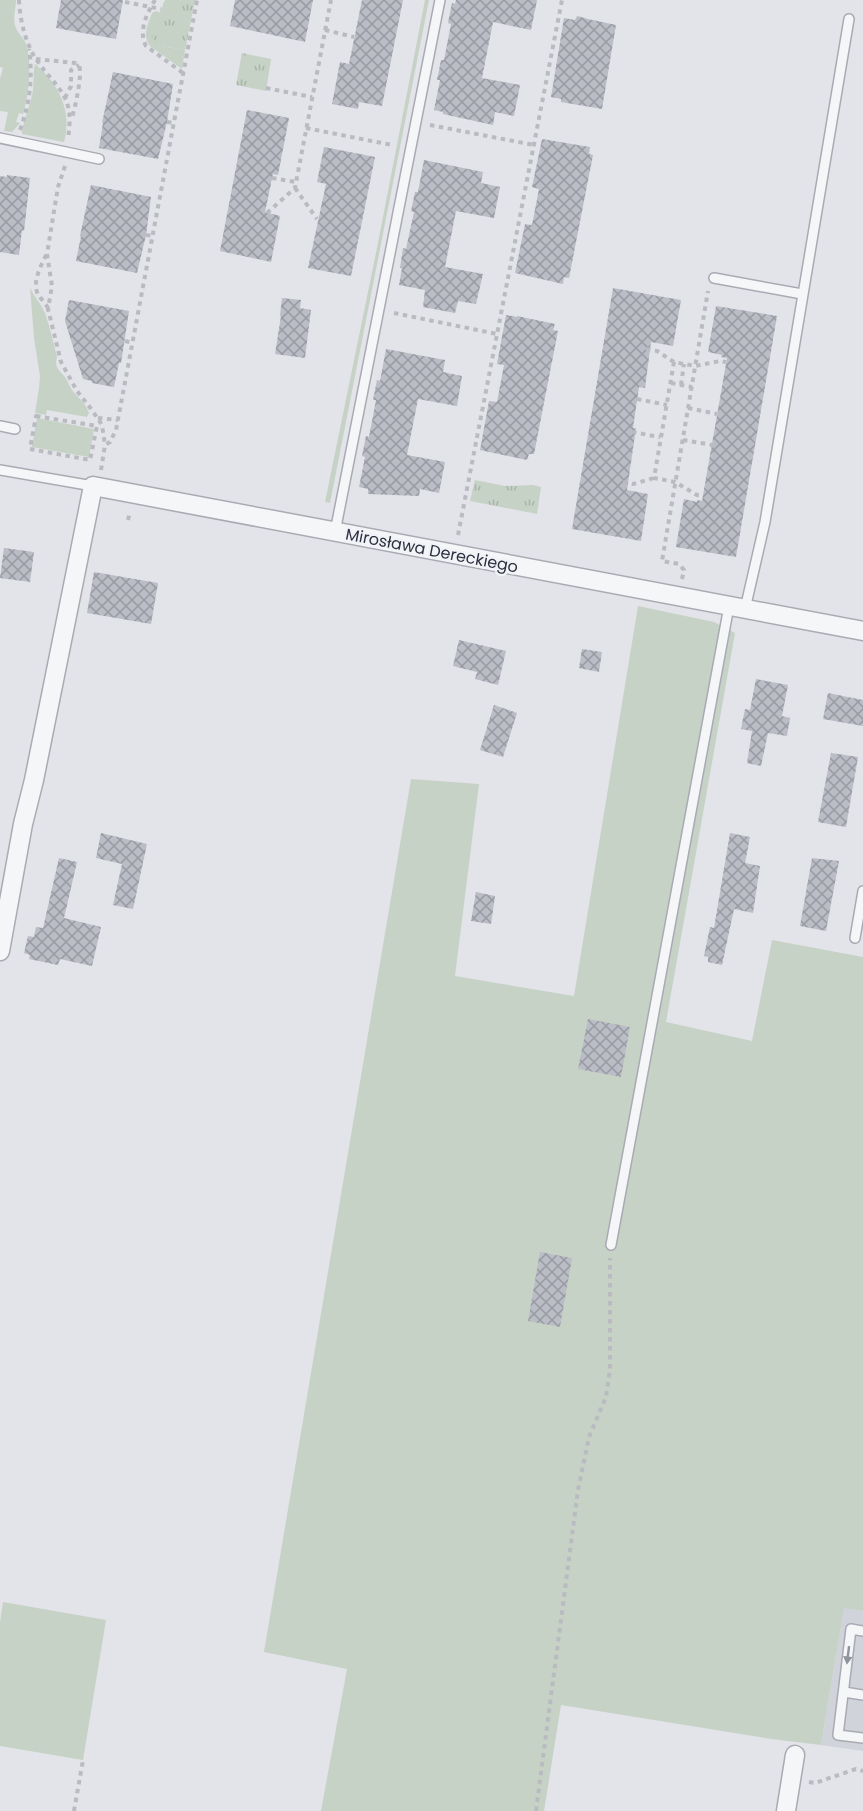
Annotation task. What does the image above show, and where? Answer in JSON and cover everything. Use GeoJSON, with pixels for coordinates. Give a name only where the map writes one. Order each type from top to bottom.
{"type":"FeatureCollection","features":[{"type":"Feature","properties":{"kind":"street","name":"Mirosława Dereckiego"},"geometry":{"type":"LineString","coordinates":[[96,480],[334,532],[863,632]]}},
{"type":"Feature","properties":{"kind":"street"},"geometry":{"type":"LineString","coordinates":[[0,951],[23,824],[96,480]]}},
{"type":"Feature","properties":{"kind":"street"},"geometry":{"type":"LineString","coordinates":[[786,1811],[795,1755]]}},
{"type":"Feature","properties":{"kind":"lane"},"geometry":{"type":"LineString","coordinates":[[334,532],[440,0]]}},
{"type":"Feature","properties":{"kind":"lane"},"geometry":{"type":"LineString","coordinates":[[610,1245],[737,608],[765,522],[849,19]]}},
{"type":"Feature","properties":{"kind":"lane"},"geometry":{"type":"LineString","coordinates":[[0,138],[99,159]]}},
{"type":"Feature","properties":{"kind":"lane"},"geometry":{"type":"LineString","coordinates":[[714,278],[802,294]]}},
{"type":"Feature","properties":{"kind":"lane"},"geometry":{"type":"LineString","coordinates":[[0,426],[15,429]]}},
{"type":"Feature","properties":{"kind":"lane","name":"Mirosława Dereckiego"},"geometry":{"type":"LineString","coordinates":[[0,470],[96,480]]}},
{"type":"Feature","properties":{"kind":"lane"},"geometry":{"type":"LineString","coordinates":[[855,938],[863,891]]}},
{"type":"Feature","properties":{"kind":"lane"},"geometry":{"type":"LineString","coordinates":[[863,1631],[851,1629],[838,1735],[863,1738]]}},
{"type":"Feature","properties":{"kind":"lane"},"geometry":{"type":"LineString","coordinates":[[844,1692],[863,1695]]}},
{"type":"Feature","properties":{"kind":"path"},"geometry":{"type":"LineString","coordinates":[[18,0],[19,14],[29,44],[36,59],[58,85],[65,98],[71,121]]}},
{"type":"Feature","properties":{"kind":"path"},"geometry":{"type":"LineString","coordinates":[[155,0],[143,28],[143,40],[146,46],[183,73]]}},
{"type":"Feature","properties":{"kind":"path"},"geometry":{"type":"LineString","coordinates":[[105,445],[114,436],[118,420],[197,0]]}},
{"type":"Feature","properties":{"kind":"path"},"geometry":{"type":"LineString","coordinates":[[267,213],[295,188],[331,0]]}},
{"type":"Feature","properties":{"kind":"path"},"geometry":{"type":"LineString","coordinates":[[457,541],[562,0]]}},
{"type":"Feature","properties":{"kind":"path"},"geometry":{"type":"LineString","coordinates":[[125,2],[161,9]]}},
{"type":"Feature","properties":{"kind":"path"},"geometry":{"type":"LineString","coordinates":[[326,30],[354,37]]}},
{"type":"Feature","properties":{"kind":"path"},"geometry":{"type":"LineString","coordinates":[[14,141],[23,122],[29,100],[32,70],[29,44]]}},
{"type":"Feature","properties":{"kind":"path"},"geometry":{"type":"LineString","coordinates":[[36,59],[79,65]]}},
{"type":"Feature","properties":{"kind":"path"},"geometry":{"type":"LineString","coordinates":[[65,98],[71,86],[71,70],[79,65]]}},
{"type":"Feature","properties":{"kind":"path"},"geometry":{"type":"LineString","coordinates":[[79,65],[80,76],[64,168],[60,178],[47,254],[36,287],[48,309],[61,362],[77,391],[102,425],[105,445],[96,480]]}},
{"type":"Feature","properties":{"kind":"path"},"geometry":{"type":"LineString","coordinates":[[266,88],[312,97]]}},
{"type":"Feature","properties":{"kind":"path"},"geometry":{"type":"LineString","coordinates":[[167,122],[174,123]]}},
{"type":"Feature","properties":{"kind":"path"},"geometry":{"type":"LineString","coordinates":[[424,124],[534,145]]}},
{"type":"Feature","properties":{"kind":"path"},"geometry":{"type":"LineString","coordinates":[[306,128],[392,145]]}},
{"type":"Feature","properties":{"kind":"path"},"geometry":{"type":"LineString","coordinates":[[272,178],[296,182]]}},
{"type":"Feature","properties":{"kind":"path"},"geometry":{"type":"LineString","coordinates":[[295,188],[317,219]]}},
{"type":"Feature","properties":{"kind":"path"},"geometry":{"type":"LineString","coordinates":[[146,235],[153,236]]}},
{"type":"Feature","properties":{"kind":"path"},"geometry":{"type":"LineString","coordinates":[[47,254],[51,286],[48,309]]}},
{"type":"Feature","properties":{"kind":"path"},"geometry":{"type":"LineString","coordinates":[[681,584],[684,570],[679,564],[662,561],[709,289]]}},
{"type":"Feature","properties":{"kind":"path"},"geometry":{"type":"LineString","coordinates":[[387,312],[496,334]]}},
{"type":"Feature","properties":{"kind":"path"},"geometry":{"type":"LineString","coordinates":[[125,341],[133,343]]}},
{"type":"Feature","properties":{"kind":"path"},"geometry":{"type":"LineString","coordinates":[[646,349],[657,351],[674,362],[695,366],[726,362]]}},
{"type":"Feature","properties":{"kind":"path"},"geometry":{"type":"LineString","coordinates":[[654,478],[674,362]]}},
{"type":"Feature","properties":{"kind":"path"},"geometry":{"type":"LineString","coordinates":[[681,385],[684,364]]}},
{"type":"Feature","properties":{"kind":"path"},"geometry":{"type":"LineString","coordinates":[[671,383],[692,387]]}},
{"type":"Feature","properties":{"kind":"path"},"geometry":{"type":"LineString","coordinates":[[637,399],[667,405]]}},
{"type":"Feature","properties":{"kind":"path"},"geometry":{"type":"LineString","coordinates":[[688,408],[717,414]]}},
{"type":"Feature","properties":{"kind":"path"},"geometry":{"type":"LineString","coordinates":[[36,416],[97,426],[90,460],[30,449],[36,416]]}},
{"type":"Feature","properties":{"kind":"path"},"geometry":{"type":"LineString","coordinates":[[98,418],[118,420]]}},
{"type":"Feature","properties":{"kind":"path"},"geometry":{"type":"LineString","coordinates":[[632,432],[660,437]]}},
{"type":"Feature","properties":{"kind":"path"},"geometry":{"type":"LineString","coordinates":[[683,440],[712,445]]}},
{"type":"Feature","properties":{"kind":"path"},"geometry":{"type":"LineString","coordinates":[[623,482],[633,484],[654,478],[675,482],[703,496]]}},
{"type":"Feature","properties":{"kind":"path"},"geometry":{"type":"LineString","coordinates":[[536,1811],[578,1490],[589,1437],[606,1397],[610,1369],[610,1245]]}},
{"type":"Feature","properties":{"kind":"path"},"geometry":{"type":"LineString","coordinates":[[74,1811],[82,1760]]}},
{"type":"Feature","properties":{"kind":"path"},"geometry":{"type":"LineString","coordinates":[[804,1780],[815,1783],[856,1769],[863,1771]]}},
{"type":"Feature","properties":{"kind":"shaded area"},"geometry":{"type":"Polygon","coordinates":[[[844,1607],[863,1611],[863,1751],[821,1745],[844,1607]]]}},
{"type":"Feature","properties":{"kind":"green space"},"geometry":{"type":"Polygon","coordinates":[[[0,0],[16,0],[15,25],[26,44],[29,60],[25,106],[23,114],[19,113],[16,122],[20,123],[12,132],[4,131],[8,112],[0,111],[0,79],[3,68],[0,67],[0,0]]]}},
{"type":"Feature","properties":{"kind":"green space"},"geometry":{"type":"Polygon","coordinates":[[[165,0],[195,0],[185,50],[161,46],[152,38],[154,25],[165,0]]]}},
{"type":"Feature","properties":{"kind":"green space"},"geometry":{"type":"Polygon","coordinates":[[[425,0],[429,0],[330,503],[325,502],[425,0]]]}},
{"type":"Feature","properties":{"kind":"green space"},"geometry":{"type":"Polygon","coordinates":[[[156,11],[161,13],[161,46],[185,50],[182,69],[150,46],[146,38],[152,13],[156,11]]]}},
{"type":"Feature","properties":{"kind":"green space"},"geometry":{"type":"Polygon","coordinates":[[[242,53],[271,59],[266,91],[236,85],[242,53]]]}},
{"type":"Feature","properties":{"kind":"green space"},"geometry":{"type":"Polygon","coordinates":[[[35,64],[62,98],[66,119],[64,142],[22,134],[32,94],[35,64]]]}},
{"type":"Feature","properties":{"kind":"green space"},"geometry":{"type":"Polygon","coordinates":[[[30,287],[45,313],[57,357],[57,366],[72,390],[86,406],[89,413],[87,417],[47,410],[46,415],[35,413],[40,376],[30,287]]]}},
{"type":"Feature","properties":{"kind":"green space"},"geometry":{"type":"Polygon","coordinates":[[[37,418],[94,429],[89,457],[32,447],[37,418]]]}},
{"type":"Feature","properties":{"kind":"green space"},"geometry":{"type":"Polygon","coordinates":[[[475,480],[505,486],[541,487],[537,514],[470,501],[475,480]]]}},
{"type":"Feature","properties":{"kind":"green space"},"geometry":{"type":"Polygon","coordinates":[[[638,606],[714,622],[735,633],[666,1022],[752,1041],[772,940],[863,957],[863,1611],[844,1608],[821,1745],[561,1705],[544,1811],[321,1811],[347,1669],[264,1652],[411,779],[479,784],[455,976],[574,996],[638,606]]]}},
{"type":"Feature","properties":{"kind":"green space"},"geometry":{"type":"Polygon","coordinates":[[[3,1602],[106,1620],[83,1760],[0,1746],[0,1622],[3,1602]]]}},
{"type":"Feature","properties":{"kind":"building"},"geometry":{"type":"Polygon","coordinates":[[[61,0],[123,0],[116,39],[56,28],[61,0]]]}},
{"type":"Feature","properties":{"kind":"building"},"geometry":{"type":"Polygon","coordinates":[[[235,0],[313,0],[305,42],[230,26],[235,0]]]}},
{"type":"Feature","properties":{"kind":"building"},"geometry":{"type":"Polygon","coordinates":[[[362,0],[403,0],[382,106],[359,102],[358,109],[332,104],[340,62],[349,64],[362,0]]]}},
{"type":"Feature","properties":{"kind":"building"},"geometry":{"type":"Polygon","coordinates":[[[456,0],[537,0],[531,30],[493,22],[482,78],[520,85],[514,116],[495,112],[493,125],[434,110],[440,80],[437,80],[441,60],[444,60],[451,24],[448,23],[452,3],[455,4],[456,0]]]}},
{"type":"Feature","properties":{"kind":"building"},"geometry":{"type":"Polygon","coordinates":[[[577,16],[616,25],[602,109],[561,102],[561,99],[551,97],[564,18],[575,20],[577,16]]]}},
{"type":"Feature","properties":{"kind":"building"},"geometry":{"type":"Polygon","coordinates":[[[113,72],[173,84],[158,159],[99,148],[113,72]]]}},
{"type":"Feature","properties":{"kind":"building"},"geometry":{"type":"Polygon","coordinates":[[[247,110],[289,118],[278,175],[273,174],[265,212],[280,216],[271,262],[220,251],[247,110]]]}},
{"type":"Feature","properties":{"kind":"building"},"geometry":{"type":"Polygon","coordinates":[[[542,139],[590,147],[589,154],[593,155],[569,278],[564,277],[563,284],[515,273],[525,224],[532,225],[539,189],[532,187],[542,139]]]}},
{"type":"Feature","properties":{"kind":"building"},"geometry":{"type":"Polygon","coordinates":[[[324,147],[375,157],[351,276],[308,268],[326,184],[317,182],[324,147]]]}},
{"type":"Feature","properties":{"kind":"building"},"geometry":{"type":"Polygon","coordinates":[[[424,160],[483,172],[481,183],[500,187],[494,218],[456,211],[445,267],[483,274],[476,304],[458,301],[455,313],[423,307],[425,290],[399,285],[403,248],[406,249],[414,212],[411,211],[415,192],[418,192],[424,160]]]}},
{"type":"Feature","properties":{"kind":"building"},"geometry":{"type":"Polygon","coordinates":[[[7,175],[30,178],[19,255],[0,252],[0,176],[7,177],[7,175]]]}},
{"type":"Feature","properties":{"kind":"building"},"geometry":{"type":"Polygon","coordinates":[[[91,185],[151,197],[146,235],[137,273],[76,261],[91,185]]]}},
{"type":"Feature","properties":{"kind":"building"},"geometry":{"type":"Polygon","coordinates":[[[613,288],[681,300],[673,346],[651,342],[645,388],[639,387],[627,490],[648,494],[641,541],[572,529],[613,288]]]}},
{"type":"Feature","properties":{"kind":"building"},"geometry":{"type":"Polygon","coordinates":[[[282,298],[301,300],[300,308],[311,310],[305,358],[275,354],[282,298]]]}},
{"type":"Feature","properties":{"kind":"building"},"geometry":{"type":"Polygon","coordinates":[[[69,300],[129,311],[121,363],[119,363],[114,387],[83,379],[65,321],[69,300]]]}},
{"type":"Feature","properties":{"kind":"building"},"geometry":{"type":"Polygon","coordinates":[[[716,306],[777,316],[736,557],[676,547],[684,499],[702,501],[727,358],[708,352],[716,306]]]}},
{"type":"Feature","properties":{"kind":"building"},"geometry":{"type":"Polygon","coordinates":[[[506,315],[555,324],[553,330],[558,331],[534,454],[529,454],[527,460],[480,450],[489,401],[497,402],[504,365],[497,364],[506,315]]]}},
{"type":"Feature","properties":{"kind":"building"},"geometry":{"type":"Polygon","coordinates":[[[386,349],[445,360],[443,372],[462,376],[457,406],[418,399],[407,455],[445,462],[439,493],[420,489],[419,496],[368,494],[368,489],[359,487],[365,457],[362,456],[366,436],[369,437],[376,400],[373,400],[377,380],[380,381],[386,349]]]}},
{"type":"Feature","properties":{"kind":"building"},"geometry":{"type":"Polygon","coordinates":[[[4,548],[34,552],[30,582],[0,578],[4,548]]]}},
{"type":"Feature","properties":{"kind":"building"},"geometry":{"type":"Polygon","coordinates":[[[94,572],[158,583],[151,624],[87,613],[94,572]]]}},
{"type":"Feature","properties":{"kind":"building"},"geometry":{"type":"Polygon","coordinates":[[[459,640],[506,651],[498,685],[475,679],[477,672],[453,666],[459,640]]]}},
{"type":"Feature","properties":{"kind":"building"},"geometry":{"type":"Polygon","coordinates":[[[582,649],[602,652],[599,672],[579,668],[582,649]]]}},
{"type":"Feature","properties":{"kind":"building"},"geometry":{"type":"Polygon","coordinates":[[[756,679],[788,685],[782,716],[790,718],[787,736],[768,733],[761,766],[747,763],[752,731],[741,729],[745,709],[750,710],[756,679]]]}},
{"type":"Feature","properties":{"kind":"building"},"geometry":{"type":"Polygon","coordinates":[[[828,693],[863,700],[863,726],[823,719],[828,693]]]}},
{"type":"Feature","properties":{"kind":"building"},"geometry":{"type":"Polygon","coordinates":[[[494,705],[517,713],[503,757],[480,750],[494,705]]]}},
{"type":"Feature","properties":{"kind":"building"},"geometry":{"type":"Polygon","coordinates":[[[831,753],[858,757],[846,827],[818,822],[831,753]]]}},
{"type":"Feature","properties":{"kind":"building"},"geometry":{"type":"Polygon","coordinates":[[[101,833],[147,844],[133,909],[113,905],[122,864],[96,858],[101,833]]]}},
{"type":"Feature","properties":{"kind":"building"},"geometry":{"type":"Polygon","coordinates":[[[730,833],[750,837],[745,863],[760,866],[753,913],[734,909],[722,965],[708,962],[708,957],[704,956],[710,927],[714,928],[730,833]]]}},
{"type":"Feature","properties":{"kind":"building"},"geometry":{"type":"Polygon","coordinates":[[[59,858],[77,862],[64,918],[101,927],[92,966],[60,959],[58,965],[29,959],[30,955],[24,953],[28,936],[34,937],[36,927],[43,928],[59,858]]]}},
{"type":"Feature","properties":{"kind":"building"},"geometry":{"type":"Polygon","coordinates":[[[812,858],[839,861],[826,931],[800,926],[812,858]]]}},
{"type":"Feature","properties":{"kind":"building"},"geometry":{"type":"Polygon","coordinates":[[[476,892],[495,896],[491,924],[471,921],[476,892]]]}},
{"type":"Feature","properties":{"kind":"building"},"geometry":{"type":"Polygon","coordinates":[[[588,1019],[630,1027],[621,1077],[578,1069],[588,1019]]]}},
{"type":"Feature","properties":{"kind":"building"},"geometry":{"type":"Polygon","coordinates":[[[540,1252],[572,1258],[560,1327],[528,1321],[540,1252]]]}}]}
